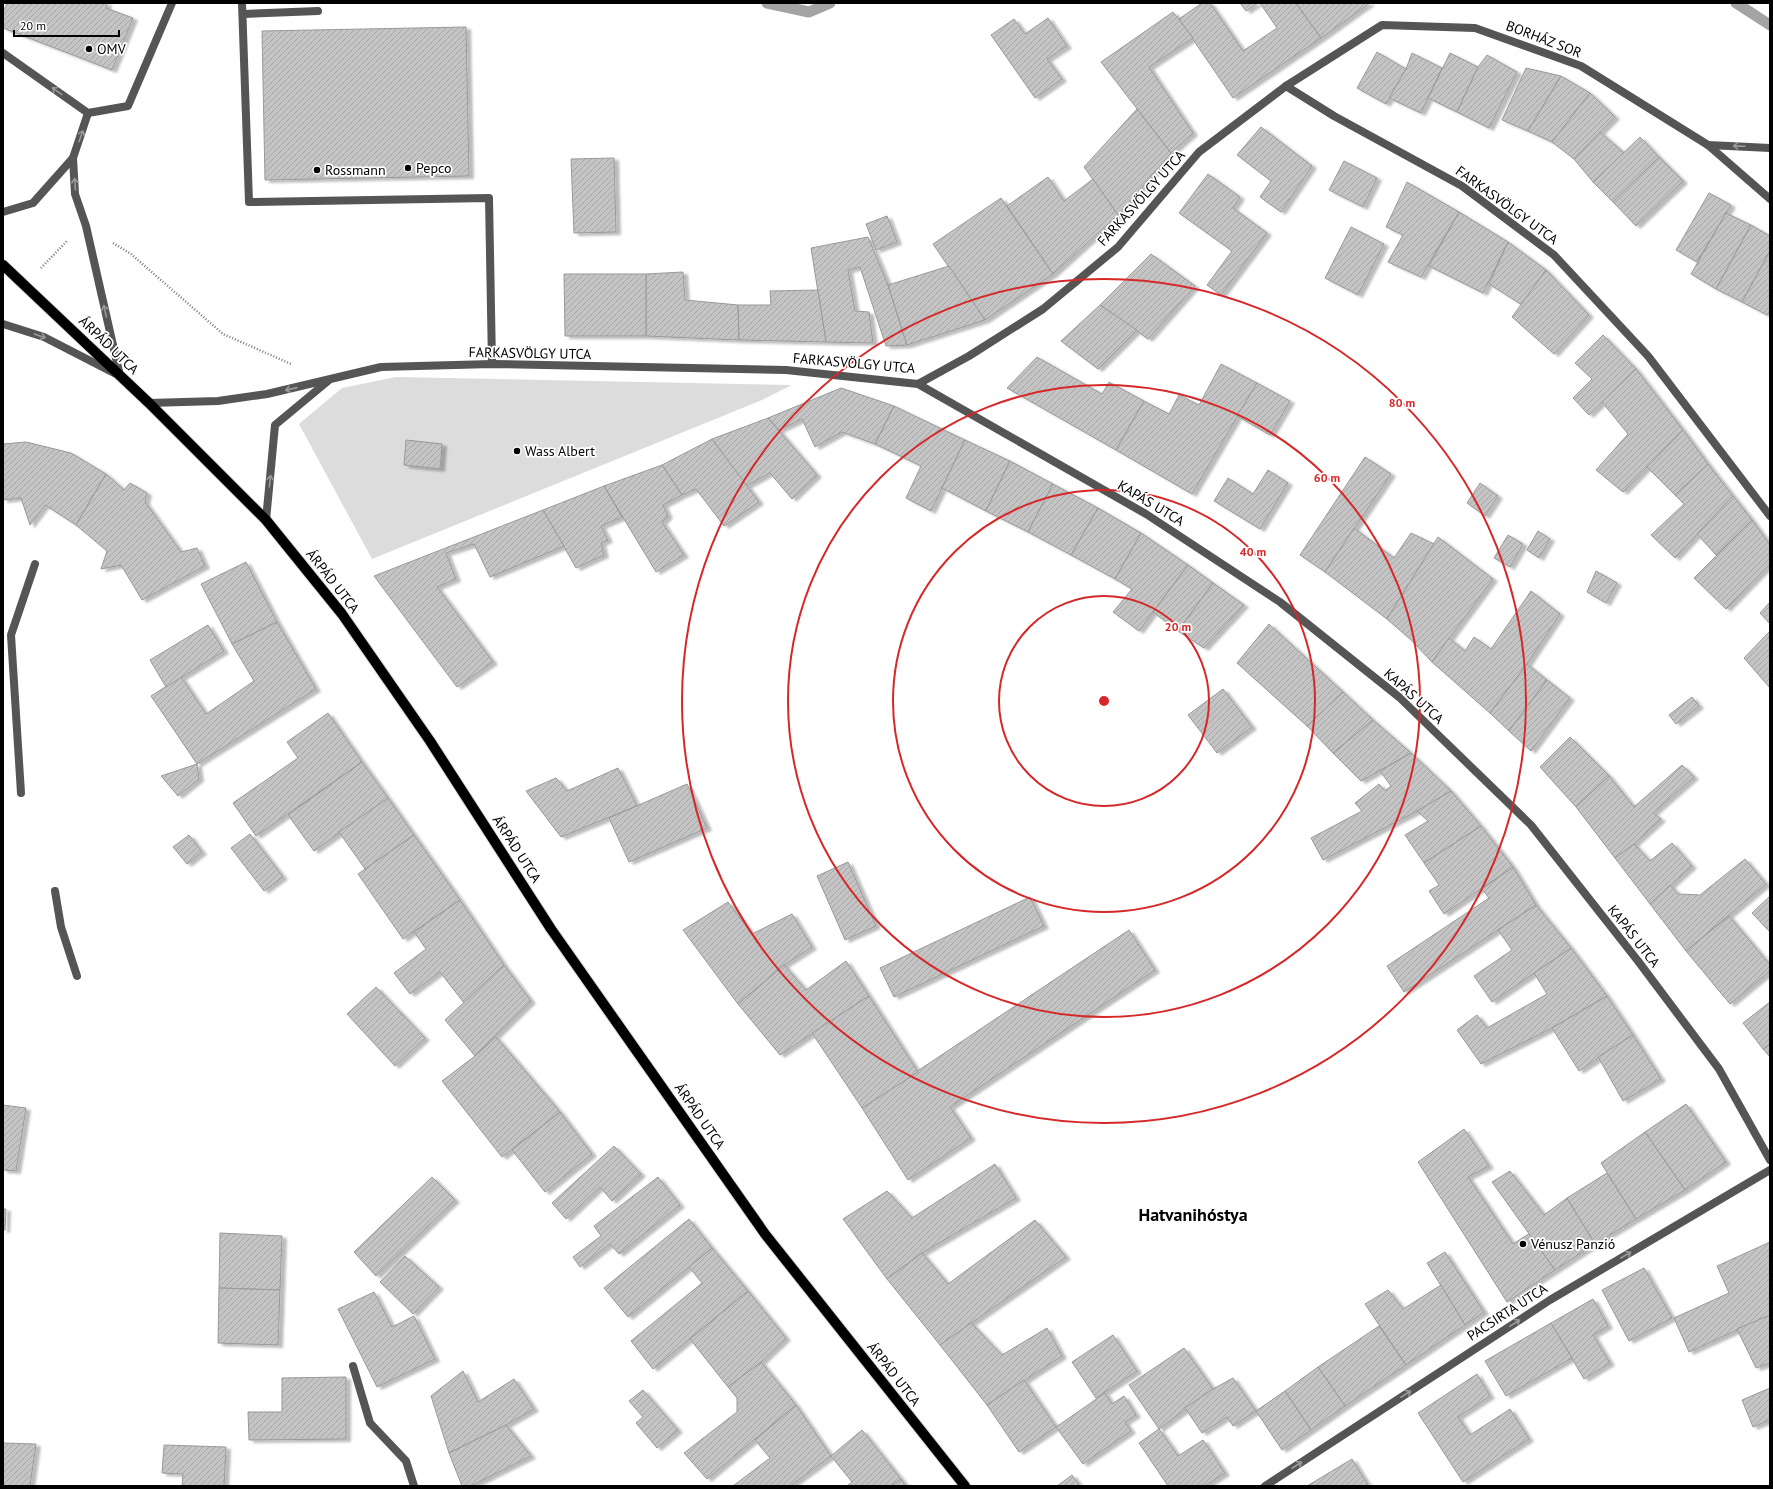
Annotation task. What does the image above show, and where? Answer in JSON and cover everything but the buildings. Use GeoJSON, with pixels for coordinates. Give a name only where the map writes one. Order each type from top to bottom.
{"type":"FeatureCollection","features":[{"type":"Feature","properties":{"kind":"main road","name":"ÁRPÁD UTCA"},"geometry":{"type":"LineString","coordinates":[[3,265],[149,403],[266,520],[342,614],[430,740],[551,929],[766,1234],[965,1486]]}},
{"type":"Feature","properties":{"kind":"street"},"geometry":{"type":"LineString","coordinates":[[3,53],[88,113],[128,106],[172,3]]}},
{"type":"Feature","properties":{"kind":"street"},"geometry":{"type":"LineString","coordinates":[[242,3],[244,14],[249,202],[489,198],[492,364]]}},
{"type":"Feature","properties":{"kind":"street"},"geometry":{"type":"LineString","coordinates":[[244,14],[318,11]]}},
{"type":"Feature","properties":{"kind":"street","name":"BORHÁZ SOR"},"geometry":{"type":"LineString","coordinates":[[1286,86],[1382,25],[1475,28],[1581,66],[1708,145],[1770,199]]}},
{"type":"Feature","properties":{"kind":"street","name":"FARKASVÖLGY UTCA"},"geometry":{"type":"LineString","coordinates":[[149,403],[218,401],[267,394],[381,367],[492,364],[786,370],[918,384],[969,356],[1043,309],[1118,247],[1199,152],[1286,86],[1334,116],[1462,186],[1554,255],[1648,356],[1770,516]]}},
{"type":"Feature","properties":{"kind":"street"},"geometry":{"type":"LineString","coordinates":[[88,113],[73,158],[75,194],[86,226],[120,376]]}},
{"type":"Feature","properties":{"kind":"street"},"geometry":{"type":"LineString","coordinates":[[1708,145],[1770,148]]}},
{"type":"Feature","properties":{"kind":"street"},"geometry":{"type":"LineString","coordinates":[[3,212],[33,203],[73,158]]}},
{"type":"Feature","properties":{"kind":"street"},"geometry":{"type":"LineString","coordinates":[[3,324],[44,337],[120,376]]}},
{"type":"Feature","properties":{"kind":"street"},"geometry":{"type":"LineString","coordinates":[[266,520],[275,425],[329,380]]}},
{"type":"Feature","properties":{"kind":"street","name":"KAPÁS UTCA"},"geometry":{"type":"LineString","coordinates":[[918,384],[1146,514],[1280,602],[1399,697],[1531,825],[1638,961],[1719,1069],[1770,1160]]}},
{"type":"Feature","properties":{"kind":"street"},"geometry":{"type":"LineString","coordinates":[[21,793],[11,635],[35,564]]}},
{"type":"Feature","properties":{"kind":"street"},"geometry":{"type":"LineString","coordinates":[[55,891],[60,927],[77,976]]}},
{"type":"Feature","properties":{"kind":"street","name":"PACSIRTA UTCA"},"geometry":{"type":"LineString","coordinates":[[1265,1486],[1550,1300],[1770,1170]]}},
{"type":"Feature","properties":{"kind":"street"},"geometry":{"type":"LineString","coordinates":[[353,1366],[370,1423],[406,1461],[414,1486]]}},
{"type":"Feature","properties":{"kind":"path"},"geometry":{"type":"LineString","coordinates":[[223,334],[329,380]]}},
{"type":"Feature","properties":{"kind":"shaded area"},"geometry":{"type":"Polygon","coordinates":[[[396,377],[792,385],[762,400],[372,559],[299,424],[342,388],[396,377]]]}},
{"type":"Feature","properties":{"kind":"waterway"},"geometry":{"type":"LineString","coordinates":[[767,3],[809,12],[830,3]]}},
{"type":"Feature","properties":{"kind":"waterway"},"geometry":{"type":"LineString","coordinates":[[1736,3],[1770,25]]}},
{"type":"Feature","properties":{"kind":"place","name":"OMV"},"geometry":{"type":"Point","coordinates":[89,49]}},
{"type":"Feature","properties":{"kind":"place","name":"Pepco"},"geometry":{"type":"Point","coordinates":[408,168]}},
{"type":"Feature","properties":{"kind":"place","name":"Rossmann"},"geometry":{"type":"Point","coordinates":[317,170]}},
{"type":"Feature","properties":{"kind":"place","name":"Wass Albert"},"geometry":{"type":"Point","coordinates":[517,451]}},
{"type":"Feature","properties":{"kind":"place","name":"Vénusz Panzió"},"geometry":{"type":"Point","coordinates":[1523,1244]}},
{"type":"Feature","properties":{"kind":"district","name":"Hatvanihóstya"},"geometry":{"type":"Point","coordinates":[1193,1215]}}]}
